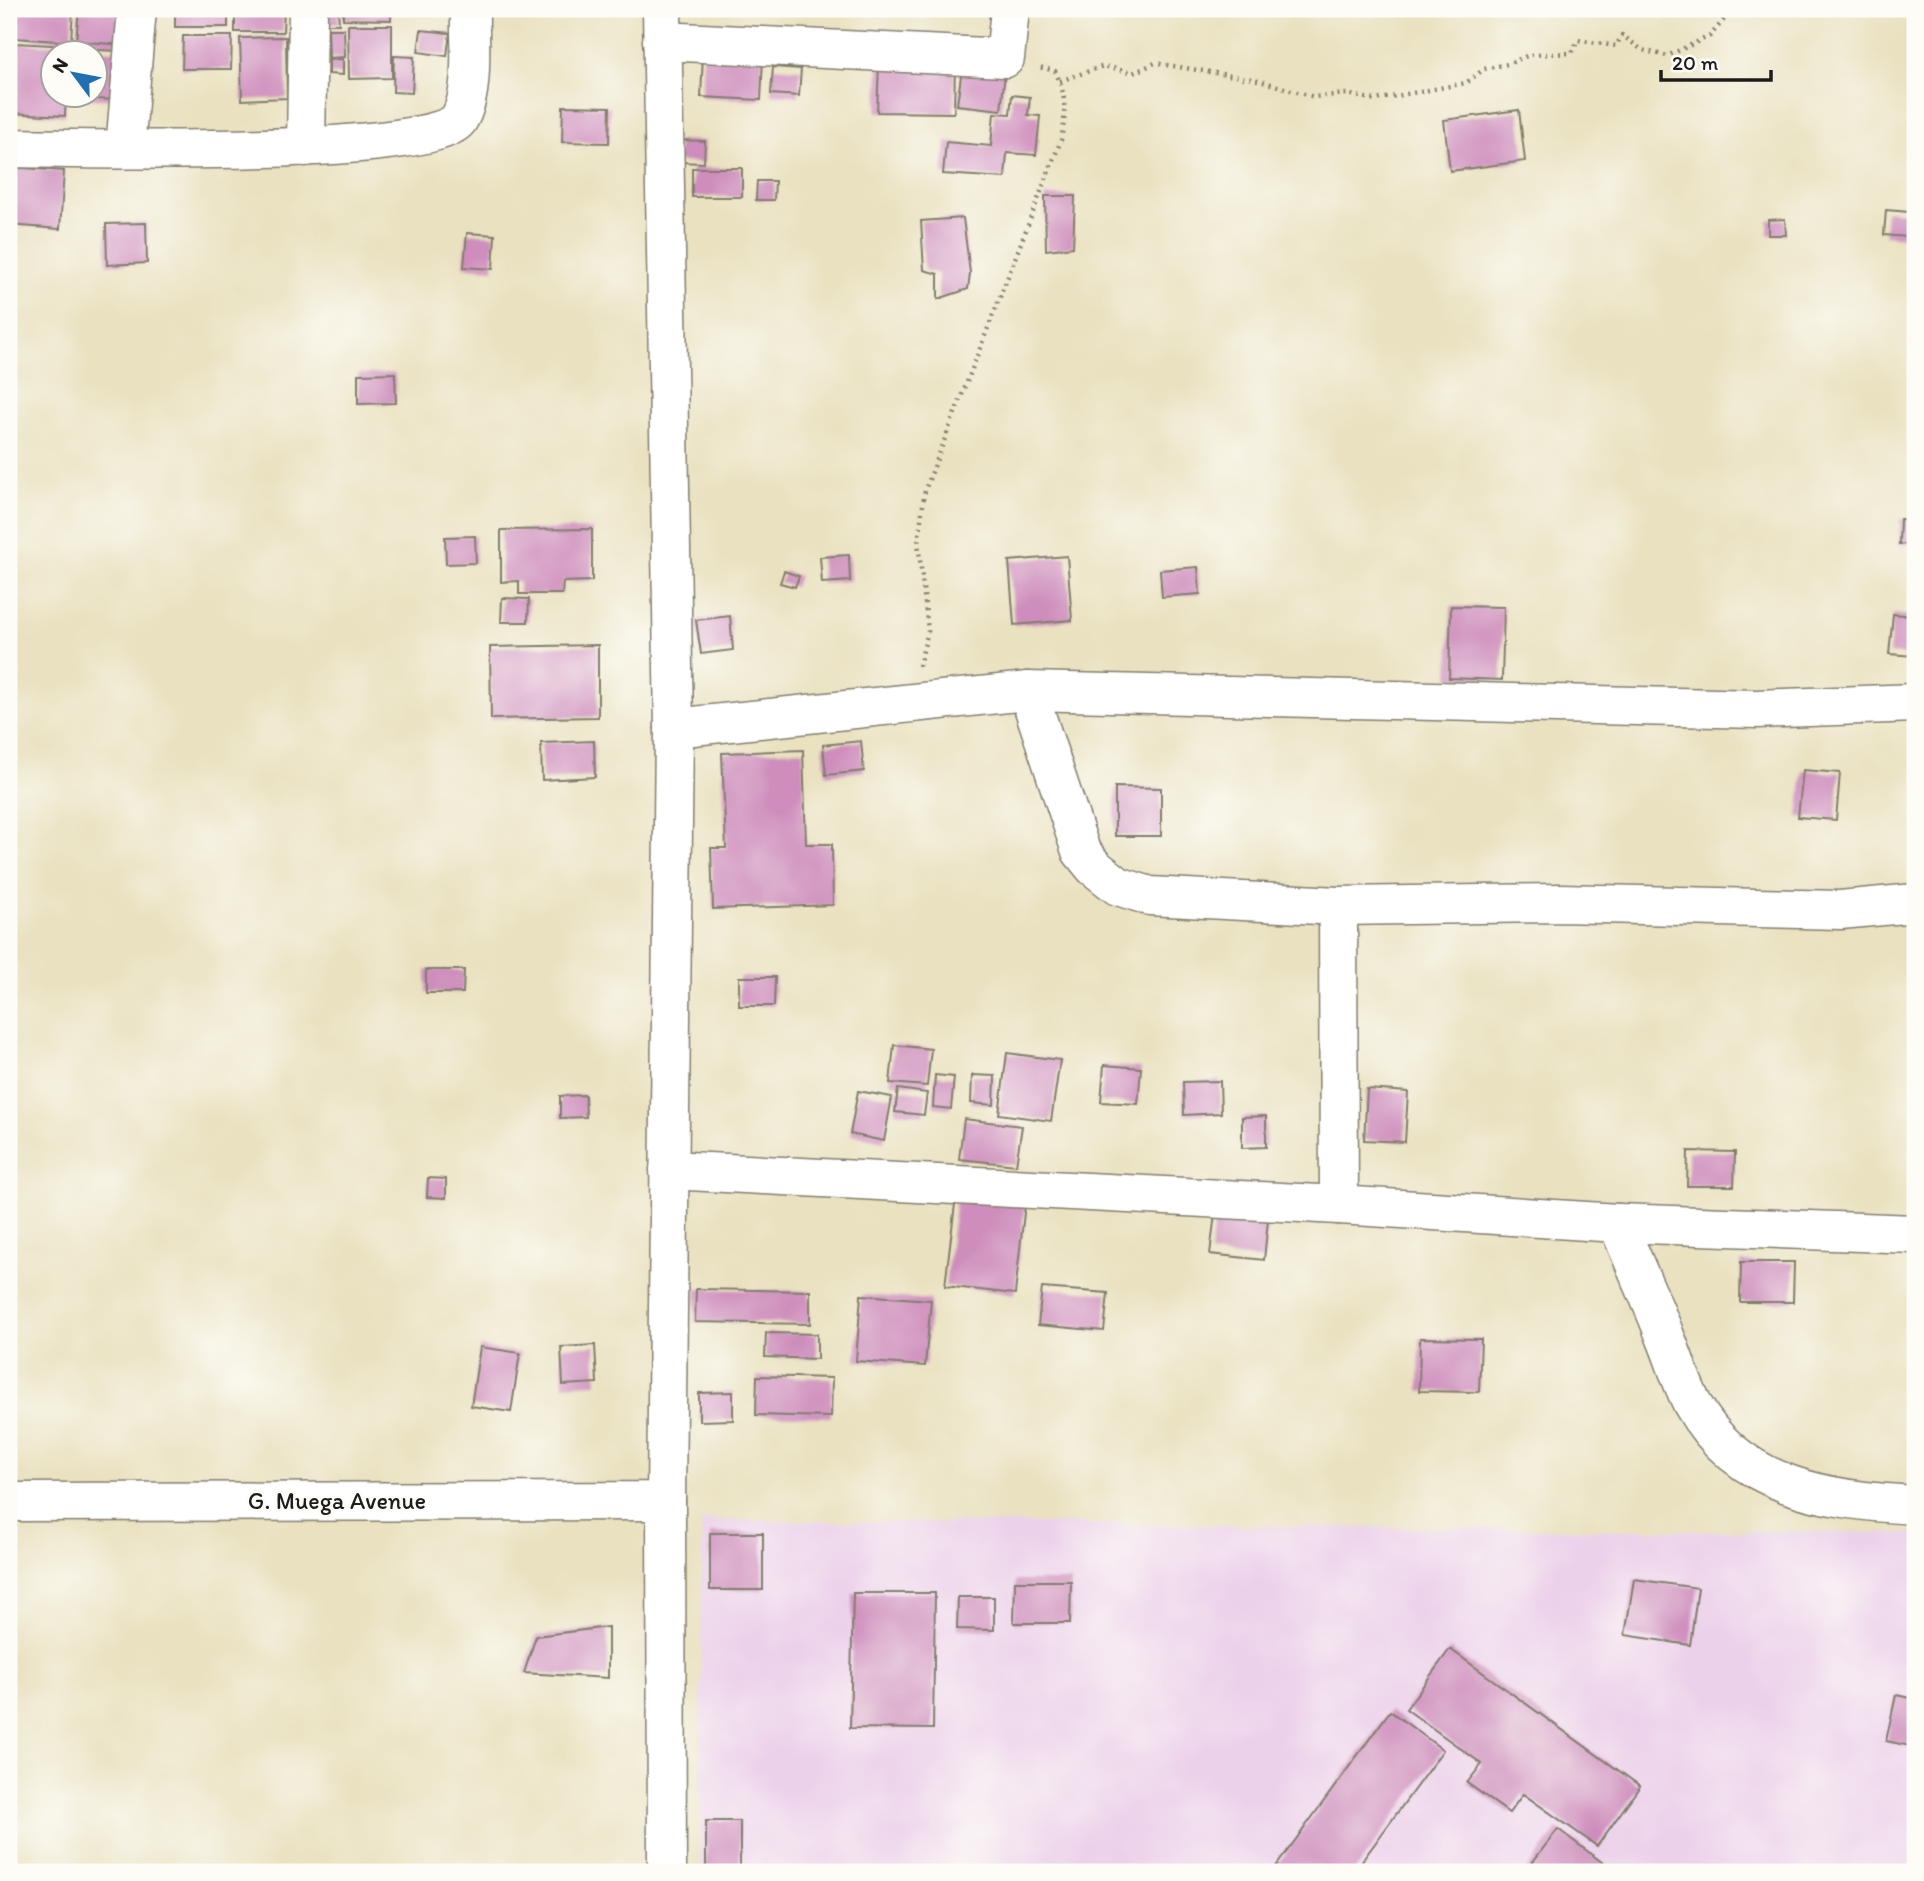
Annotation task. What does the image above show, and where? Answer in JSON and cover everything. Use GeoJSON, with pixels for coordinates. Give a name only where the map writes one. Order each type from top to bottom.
{"type":"FeatureCollection","features":[{"type":"Feature","properties":{"kind":"street"},"geometry":{"type":"LineString","coordinates":[[125,149],[137,9]]}},
{"type":"Feature","properties":{"kind":"street"},"geometry":{"type":"LineString","coordinates":[[306,147],[308,9]]}},
{"type":"Feature","properties":{"kind":"street"},"geometry":{"type":"LineString","coordinates":[[9,148],[306,147],[436,134],[458,121],[467,97],[470,9]]}},
{"type":"Feature","properties":{"kind":"street"},"geometry":{"type":"LineString","coordinates":[[667,1872],[666,1501],[674,728],[662,25],[1005,58],[1010,9]]}},
{"type":"Feature","properties":{"kind":"street"},"geometry":{"type":"LineString","coordinates":[[674,728],[1028,691],[1757,709],[1915,703]]}},
{"type":"Feature","properties":{"kind":"street"},"geometry":{"type":"LineString","coordinates":[[1028,691],[1081,851],[1104,876],[1118,886],[1150,895],[1338,906],[1561,903],[1840,910],[1915,903]]}},
{"type":"Feature","properties":{"kind":"street"},"geometry":{"type":"LineString","coordinates":[[1338,906],[1339,1205]]}},
{"type":"Feature","properties":{"kind":"street"},"geometry":{"type":"LineString","coordinates":[[669,1170],[1339,1205],[1618,1223],[1915,1234]]}},
{"type":"Feature","properties":{"kind":"street"},"geometry":{"type":"LineString","coordinates":[[1618,1223],[1680,1380],[1695,1408],[1718,1440],[1750,1466],[1786,1486],[1843,1501],[1915,1505]]}},
{"type":"Feature","properties":{"kind":"street","name":"G. Muega Avenue"},"geometry":{"type":"LineString","coordinates":[[9,1502],[666,1501]]}},
{"type":"Feature","properties":{"kind":"path"},"geometry":{"type":"LineString","coordinates":[[1060,81],[1104,66],[1133,73],[1155,63],[1276,85],[1314,97],[1347,94],[1375,100],[1466,83],[1484,69],[1508,64],[1529,55],[1572,54],[1578,40],[1616,46],[1622,35],[1642,50],[1667,56],[1710,36],[1733,9]]}},
{"type":"Feature","properties":{"kind":"path"},"geometry":{"type":"LineString","coordinates":[[909,703],[928,631],[918,542],[925,490],[1062,140],[1067,112],[1055,71],[1005,58]]}},
{"type":"Feature","properties":{"kind":"shaded area"},"geometry":{"type":"Polygon","coordinates":[[[702,1520],[1915,1533],[1915,1872],[700,1872],[702,1520]]]}},
{"type":"Feature","properties":{"kind":"building"},"geometry":{"type":"Polygon","coordinates":[[[18,9],[73,9],[71,38],[16,38],[18,9]]]}},
{"type":"Feature","properties":{"kind":"building"},"geometry":{"type":"Polygon","coordinates":[[[79,9],[126,9],[123,45],[108,44],[108,38],[76,38],[79,9]]]}},
{"type":"Feature","properties":{"kind":"building"},"geometry":{"type":"Polygon","coordinates":[[[175,9],[228,9],[228,27],[175,27],[175,9]]]}},
{"type":"Feature","properties":{"kind":"building"},"geometry":{"type":"Polygon","coordinates":[[[235,9],[284,9],[283,32],[235,32],[235,9]]]}},
{"type":"Feature","properties":{"kind":"building"},"geometry":{"type":"Polygon","coordinates":[[[321,9],[338,9],[339,24],[322,24],[321,9]]]}},
{"type":"Feature","properties":{"kind":"building"},"geometry":{"type":"Polygon","coordinates":[[[343,9],[391,9],[391,20],[343,19],[343,9]]]}},
{"type":"Feature","properties":{"kind":"building"},"geometry":{"type":"Polygon","coordinates":[[[348,25],[392,25],[392,78],[349,79],[348,25]]]}},
{"type":"Feature","properties":{"kind":"building"},"geometry":{"type":"Polygon","coordinates":[[[328,29],[344,29],[345,57],[329,58],[328,29]]]}},
{"type":"Feature","properties":{"kind":"building"},"geometry":{"type":"Polygon","coordinates":[[[421,30],[450,33],[447,56],[418,52],[421,30]]]}},
{"type":"Feature","properties":{"kind":"building"},"geometry":{"type":"Polygon","coordinates":[[[183,36],[232,36],[231,69],[182,69],[183,36]]]}},
{"type":"Feature","properties":{"kind":"building"},"geometry":{"type":"Polygon","coordinates":[[[286,37],[287,98],[242,100],[240,38],[286,37]]]}},
{"type":"Feature","properties":{"kind":"building"},"geometry":{"type":"Polygon","coordinates":[[[15,43],[38,44],[38,108],[65,108],[65,116],[11,113],[15,43]]]}},
{"type":"Feature","properties":{"kind":"building"},"geometry":{"type":"Polygon","coordinates":[[[108,50],[121,51],[119,100],[108,100],[108,50]]]}},
{"type":"Feature","properties":{"kind":"building"},"geometry":{"type":"Polygon","coordinates":[[[703,55],[763,58],[761,100],[701,97],[703,55]]]}},
{"type":"Feature","properties":{"kind":"building"},"geometry":{"type":"Polygon","coordinates":[[[394,56],[414,57],[412,93],[393,92],[394,56]]]}},
{"type":"Feature","properties":{"kind":"building"},"geometry":{"type":"Polygon","coordinates":[[[343,59],[343,75],[329,74],[329,60],[343,59]]]}},
{"type":"Feature","properties":{"kind":"building"},"geometry":{"type":"Polygon","coordinates":[[[879,64],[955,66],[954,113],[877,112],[879,64]]]}},
{"type":"Feature","properties":{"kind":"building"},"geometry":{"type":"Polygon","coordinates":[[[773,67],[801,69],[799,96],[771,94],[773,67]]]}},
{"type":"Feature","properties":{"kind":"building"},"geometry":{"type":"Polygon","coordinates":[[[962,68],[1005,73],[1001,110],[957,105],[962,68]]]}},
{"type":"Feature","properties":{"kind":"building"},"geometry":{"type":"Polygon","coordinates":[[[1012,95],[1030,97],[1028,115],[1040,116],[1036,155],[1007,153],[1005,178],[943,174],[946,142],[991,146],[994,113],[1010,114],[1012,95]]]}},
{"type":"Feature","properties":{"kind":"building"},"geometry":{"type":"Polygon","coordinates":[[[563,106],[610,107],[609,143],[562,142],[563,106]]]}},
{"type":"Feature","properties":{"kind":"building"},"geometry":{"type":"Polygon","coordinates":[[[1519,110],[1525,161],[1450,171],[1444,120],[1519,110]]]}},
{"type":"Feature","properties":{"kind":"building"},"geometry":{"type":"Polygon","coordinates":[[[678,140],[705,141],[704,163],[677,162],[678,140]]]}},
{"type":"Feature","properties":{"kind":"building"},"geometry":{"type":"Polygon","coordinates":[[[9,167],[64,171],[60,229],[9,225],[9,167]]]}},
{"type":"Feature","properties":{"kind":"building"},"geometry":{"type":"Polygon","coordinates":[[[692,168],[742,168],[742,197],[692,197],[692,168]]]}},
{"type":"Feature","properties":{"kind":"building"},"geometry":{"type":"Polygon","coordinates":[[[757,181],[775,181],[774,200],[756,200],[757,181]]]}},
{"type":"Feature","properties":{"kind":"building"},"geometry":{"type":"Polygon","coordinates":[[[1045,196],[1075,196],[1073,247],[1046,250],[1045,196]]]}},
{"type":"Feature","properties":{"kind":"building"},"geometry":{"type":"Polygon","coordinates":[[[1886,210],[1909,212],[1907,237],[1884,235],[1886,210]]]}},
{"type":"Feature","properties":{"kind":"building"},"geometry":{"type":"Polygon","coordinates":[[[963,218],[970,273],[968,289],[938,299],[938,274],[924,270],[921,221],[963,218]]]}},
{"type":"Feature","properties":{"kind":"building"},"geometry":{"type":"Polygon","coordinates":[[[1785,219],[1786,235],[1768,235],[1768,220],[1785,219]]]}},
{"type":"Feature","properties":{"kind":"building"},"geometry":{"type":"Polygon","coordinates":[[[146,223],[147,263],[107,265],[106,224],[146,223]]]}},
{"type":"Feature","properties":{"kind":"building"},"geometry":{"type":"Polygon","coordinates":[[[467,233],[495,235],[493,269],[464,267],[467,233]]]}},
{"type":"Feature","properties":{"kind":"building"},"geometry":{"type":"Polygon","coordinates":[[[395,373],[396,403],[358,404],[358,374],[395,373]]]}},
{"type":"Feature","properties":{"kind":"building"},"geometry":{"type":"Polygon","coordinates":[[[1900,519],[1915,520],[1915,545],[1899,544],[1900,519]]]}},
{"type":"Feature","properties":{"kind":"building"},"geometry":{"type":"Polygon","coordinates":[[[592,529],[592,581],[563,582],[562,594],[519,594],[519,581],[501,582],[501,530],[592,529]]]}},
{"type":"Feature","properties":{"kind":"building"},"geometry":{"type":"Polygon","coordinates":[[[475,536],[476,563],[446,564],[445,537],[475,536]]]}},
{"type":"Feature","properties":{"kind":"building"},"geometry":{"type":"Polygon","coordinates":[[[849,555],[850,581],[822,583],[820,557],[849,555]]]}},
{"type":"Feature","properties":{"kind":"building"},"geometry":{"type":"Polygon","coordinates":[[[1067,556],[1072,620],[1014,625],[1009,561],[1067,556]]]}},
{"type":"Feature","properties":{"kind":"building"},"geometry":{"type":"Polygon","coordinates":[[[1198,567],[1200,594],[1162,597],[1160,570],[1198,567]]]}},
{"type":"Feature","properties":{"kind":"building"},"geometry":{"type":"Polygon","coordinates":[[[784,571],[799,576],[795,587],[780,583],[784,571]]]}},
{"type":"Feature","properties":{"kind":"building"},"geometry":{"type":"Polygon","coordinates":[[[502,598],[529,599],[528,622],[501,622],[502,598]]]}},
{"type":"Feature","properties":{"kind":"building"},"geometry":{"type":"Polygon","coordinates":[[[1451,606],[1504,607],[1502,680],[1449,678],[1451,606]]]}},
{"type":"Feature","properties":{"kind":"building"},"geometry":{"type":"Polygon","coordinates":[[[1893,614],[1915,616],[1915,656],[1889,654],[1893,614]]]}},
{"type":"Feature","properties":{"kind":"building"},"geometry":{"type":"Polygon","coordinates":[[[730,616],[733,650],[701,654],[696,620],[730,616]]]}},
{"type":"Feature","properties":{"kind":"building"},"geometry":{"type":"Polygon","coordinates":[[[598,645],[598,717],[491,719],[490,647],[598,645]]]}},
{"type":"Feature","properties":{"kind":"building"},"geometry":{"type":"Polygon","coordinates":[[[594,741],[595,777],[542,780],[541,743],[594,741]]]}},
{"type":"Feature","properties":{"kind":"building"},"geometry":{"type":"Polygon","coordinates":[[[861,741],[864,771],[826,775],[823,745],[861,741]]]}},
{"type":"Feature","properties":{"kind":"building"},"geometry":{"type":"Polygon","coordinates":[[[803,750],[806,844],[832,844],[833,905],[713,909],[711,848],[726,848],[722,753],[803,750]]]}},
{"type":"Feature","properties":{"kind":"building"},"geometry":{"type":"Polygon","coordinates":[[[1803,770],[1840,773],[1836,820],[1798,817],[1803,770]]]}},
{"type":"Feature","properties":{"kind":"building"},"geometry":{"type":"Polygon","coordinates":[[[1115,787],[1161,788],[1161,836],[1115,836],[1115,787]]]}},
{"type":"Feature","properties":{"kind":"building"},"geometry":{"type":"Polygon","coordinates":[[[426,970],[464,970],[463,993],[426,993],[426,970]]]}},
{"type":"Feature","properties":{"kind":"building"},"geometry":{"type":"Polygon","coordinates":[[[739,977],[775,977],[774,1006],[739,1006],[739,977]]]}},
{"type":"Feature","properties":{"kind":"building"},"geometry":{"type":"Polygon","coordinates":[[[894,1045],[931,1049],[927,1086],[890,1083],[894,1045]]]}},
{"type":"Feature","properties":{"kind":"building"},"geometry":{"type":"Polygon","coordinates":[[[1007,1053],[1060,1060],[1051,1121],[999,1114],[1007,1053]]]}},
{"type":"Feature","properties":{"kind":"building"},"geometry":{"type":"Polygon","coordinates":[[[1104,1065],[1141,1068],[1138,1104],[1101,1102],[1104,1065]]]}},
{"type":"Feature","properties":{"kind":"building"},"geometry":{"type":"Polygon","coordinates":[[[935,1075],[954,1077],[951,1109],[933,1107],[935,1075]]]}},
{"type":"Feature","properties":{"kind":"building"},"geometry":{"type":"Polygon","coordinates":[[[972,1075],[995,1076],[994,1105],[971,1103],[972,1075]]]}},
{"type":"Feature","properties":{"kind":"building"},"geometry":{"type":"Polygon","coordinates":[[[1220,1081],[1221,1113],[1184,1115],[1183,1082],[1220,1081]]]}},
{"type":"Feature","properties":{"kind":"building"},"geometry":{"type":"Polygon","coordinates":[[[898,1089],[927,1093],[924,1115],[895,1112],[898,1089]]]}},
{"type":"Feature","properties":{"kind":"building"},"geometry":{"type":"Polygon","coordinates":[[[1367,1089],[1408,1092],[1405,1142],[1364,1140],[1367,1089]]]}},
{"type":"Feature","properties":{"kind":"building"},"geometry":{"type":"Polygon","coordinates":[[[858,1091],[892,1097],[884,1141],[850,1134],[858,1091]]]}},
{"type":"Feature","properties":{"kind":"building"},"geometry":{"type":"Polygon","coordinates":[[[585,1095],[586,1117],[560,1118],[560,1096],[585,1095]]]}},
{"type":"Feature","properties":{"kind":"building"},"geometry":{"type":"Polygon","coordinates":[[[1266,1116],[1266,1147],[1242,1148],[1242,1117],[1266,1116]]]}},
{"type":"Feature","properties":{"kind":"building"},"geometry":{"type":"Polygon","coordinates":[[[964,1119],[1022,1126],[1016,1165],[959,1159],[964,1119]]]}},
{"type":"Feature","properties":{"kind":"building"},"geometry":{"type":"Polygon","coordinates":[[[1688,1151],[1735,1152],[1734,1186],[1687,1186],[1688,1151]]]}},
{"type":"Feature","properties":{"kind":"building"},"geometry":{"type":"Polygon","coordinates":[[[428,1178],[446,1179],[446,1198],[427,1197],[428,1178]]]}},
{"type":"Feature","properties":{"kind":"building"},"geometry":{"type":"Polygon","coordinates":[[[956,1196],[1025,1204],[1015,1294],[945,1286],[956,1196]]]}},
{"type":"Feature","properties":{"kind":"building"},"geometry":{"type":"Polygon","coordinates":[[[1215,1214],[1268,1220],[1264,1260],[1210,1254],[1215,1214]]]}},
{"type":"Feature","properties":{"kind":"building"},"geometry":{"type":"Polygon","coordinates":[[[1741,1262],[1794,1262],[1793,1302],[1740,1302],[1741,1262]]]}},
{"type":"Feature","properties":{"kind":"building"},"geometry":{"type":"Polygon","coordinates":[[[1042,1288],[1108,1293],[1104,1331],[1038,1325],[1042,1288]]]}},
{"type":"Feature","properties":{"kind":"building"},"geometry":{"type":"Polygon","coordinates":[[[696,1289],[810,1291],[810,1324],[695,1322],[696,1289]]]}},
{"type":"Feature","properties":{"kind":"building"},"geometry":{"type":"Polygon","coordinates":[[[861,1295],[931,1300],[925,1366],[856,1361],[861,1295]]]}},
{"type":"Feature","properties":{"kind":"building"},"geometry":{"type":"Polygon","coordinates":[[[766,1333],[817,1334],[817,1359],[765,1357],[766,1333]]]}},
{"type":"Feature","properties":{"kind":"building"},"geometry":{"type":"Polygon","coordinates":[[[1420,1338],[1481,1339],[1479,1392],[1419,1391],[1420,1338]]]}},
{"type":"Feature","properties":{"kind":"building"},"geometry":{"type":"Polygon","coordinates":[[[595,1345],[597,1383],[563,1385],[561,1347],[595,1345]]]}},
{"type":"Feature","properties":{"kind":"building"},"geometry":{"type":"Polygon","coordinates":[[[480,1347],[520,1353],[511,1412],[471,1406],[480,1347]]]}},
{"type":"Feature","properties":{"kind":"building"},"geometry":{"type":"Polygon","coordinates":[[[757,1376],[832,1378],[831,1417],[756,1415],[757,1376]]]}},
{"type":"Feature","properties":{"kind":"building"},"geometry":{"type":"Polygon","coordinates":[[[733,1392],[733,1420],[699,1421],[699,1393],[733,1392]]]}},
{"type":"Feature","properties":{"kind":"building"},"geometry":{"type":"Polygon","coordinates":[[[710,1533],[763,1533],[763,1590],[710,1590],[710,1533]]]}},
{"type":"Feature","properties":{"kind":"building"},"geometry":{"type":"Polygon","coordinates":[[[1634,1579],[1698,1588],[1690,1645],[1625,1635],[1634,1579]]]}},
{"type":"Feature","properties":{"kind":"building"},"geometry":{"type":"Polygon","coordinates":[[[1015,1581],[1071,1581],[1070,1623],[1014,1623],[1015,1581]]]}},
{"type":"Feature","properties":{"kind":"building"},"geometry":{"type":"Polygon","coordinates":[[[853,1593],[935,1593],[933,1729],[850,1728],[853,1593]]]}},
{"type":"Feature","properties":{"kind":"building"},"geometry":{"type":"Polygon","coordinates":[[[958,1597],[994,1597],[994,1630],[957,1629],[958,1597]]]}},
{"type":"Feature","properties":{"kind":"building"},"geometry":{"type":"Polygon","coordinates":[[[608,1627],[608,1678],[524,1673],[536,1636],[608,1627]]]}},
{"type":"Feature","properties":{"kind":"building"},"geometry":{"type":"Polygon","coordinates":[[[1450,1649],[1640,1786],[1597,1846],[1523,1794],[1509,1813],[1467,1783],[1482,1764],[1406,1709],[1450,1649]]]}},
{"type":"Feature","properties":{"kind":"building"},"geometry":{"type":"Polygon","coordinates":[[[1896,1695],[1915,1699],[1915,1747],[1886,1741],[1896,1695]]]}},
{"type":"Feature","properties":{"kind":"building"},"geometry":{"type":"Polygon","coordinates":[[[1390,1711],[1443,1750],[1354,1872],[1272,1872],[1390,1711]]]}},
{"type":"Feature","properties":{"kind":"building"},"geometry":{"type":"Polygon","coordinates":[[[706,1821],[740,1821],[740,1872],[706,1872],[706,1821]]]}},
{"type":"Feature","properties":{"kind":"building"},"geometry":{"type":"Polygon","coordinates":[[[1558,1829],[1615,1872],[1525,1872],[1558,1829]]]}}]}
